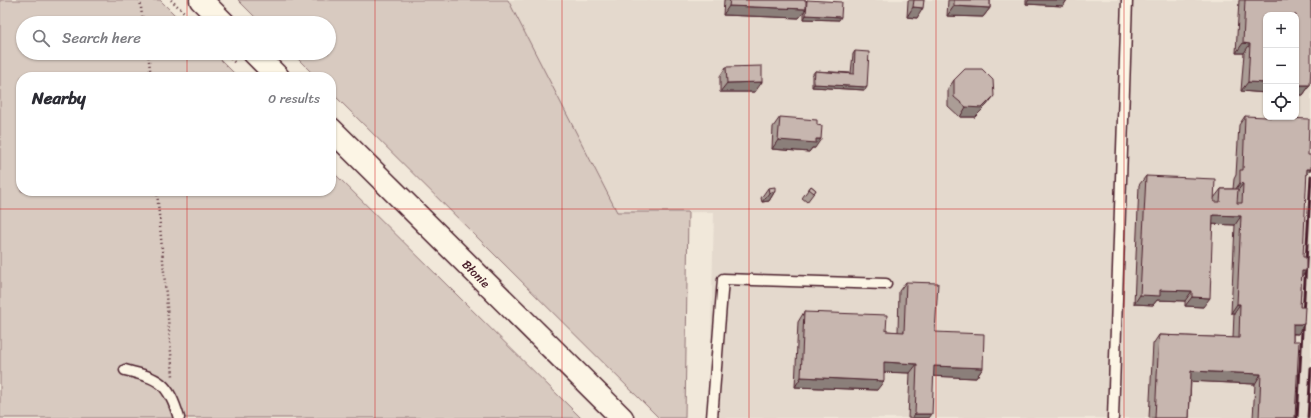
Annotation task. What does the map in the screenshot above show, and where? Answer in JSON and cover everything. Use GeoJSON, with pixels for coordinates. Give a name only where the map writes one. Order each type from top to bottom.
{"type":"FeatureCollection","features":[{"type":"Feature","properties":{"kind":"street"},"geometry":{"type":"LineString","coordinates":[[201,0],[217,16]]}},
{"type":"Feature","properties":{"kind":"street"},"geometry":{"type":"LineString","coordinates":[[261,60],[273,72]]}},
{"type":"Feature","properties":{"kind":"street","name":"Błonie"},"geometry":{"type":"LineString","coordinates":[[336,134],[622,418]]}},
{"type":"Feature","properties":{"kind":"lane"},"geometry":{"type":"LineString","coordinates":[[1113,418],[1127,0]]}},
{"type":"Feature","properties":{"kind":"lane"},"geometry":{"type":"LineString","coordinates":[[712,418],[723,279],[886,284]]}},
{"type":"Feature","properties":{"kind":"lane"},"geometry":{"type":"LineString","coordinates":[[125,370],[149,376],[163,384],[175,406],[179,418]]}},
{"type":"Feature","properties":{"kind":"path"},"geometry":{"type":"LineString","coordinates":[[140,0],[142,16]]}},
{"type":"Feature","properties":{"kind":"path"},"geometry":{"type":"LineString","coordinates":[[149,60],[150,72]]}},
{"type":"Feature","properties":{"kind":"path"},"geometry":{"type":"LineString","coordinates":[[157,196],[175,406]]}},
{"type":"Feature","properties":{"kind":"shaded area"},"geometry":{"type":"Polygon","coordinates":[[[0,0],[160,0],[176,16],[16,16],[16,60],[221,60],[233,72],[16,72],[16,196],[336,196],[336,175],[581,418],[0,418],[0,0]]]}},
{"type":"Feature","properties":{"kind":"shaded area"},"geometry":{"type":"Polygon","coordinates":[[[238,0],[508,0],[617,212],[688,212],[685,418],[659,418],[336,97],[336,72],[311,72],[299,60],[336,60],[336,16],[254,16],[238,0]]]}},
{"type":"Feature","properties":{"kind":"shaded area"},"geometry":{"type":"Polygon","coordinates":[[[508,0],[1311,0],[1311,418],[709,418],[714,212],[617,213],[508,0]]]}},
{"type":"Feature","properties":{"kind":"building"},"geometry":{"type":"Polygon","coordinates":[[[730,0],[806,0],[806,9],[729,6],[730,0]]]}},
{"type":"Feature","properties":{"kind":"building"},"geometry":{"type":"Polygon","coordinates":[[[807,0],[842,2],[841,17],[806,15],[807,0]]]}},
{"type":"Feature","properties":{"kind":"building"},"geometry":{"type":"Polygon","coordinates":[[[914,0],[924,0],[923,8],[913,7],[914,0]]]}},
{"type":"Feature","properties":{"kind":"building"},"geometry":{"type":"Polygon","coordinates":[[[954,0],[990,0],[990,8],[954,6],[954,0]]]}},
{"type":"Feature","properties":{"kind":"building"},"geometry":{"type":"Polygon","coordinates":[[[1245,0],[1311,0],[1310,85],[1299,85],[1299,12],[1263,12],[1263,83],[1248,82],[1250,44],[1243,43],[1245,0]]]}},
{"type":"Feature","properties":{"kind":"building"},"geometry":{"type":"Polygon","coordinates":[[[855,51],[869,52],[867,87],[814,84],[815,71],[854,74],[855,51]]]}},
{"type":"Feature","properties":{"kind":"building"},"geometry":{"type":"Polygon","coordinates":[[[762,66],[762,82],[727,83],[726,67],[762,66]]]}},
{"type":"Feature","properties":{"kind":"building"},"geometry":{"type":"Polygon","coordinates":[[[965,69],[982,69],[993,80],[994,96],[982,108],[966,107],[954,97],[954,80],[965,69]]]}},
{"type":"Feature","properties":{"kind":"building"},"geometry":{"type":"Polygon","coordinates":[[[1245,116],[1263,117],[1263,120],[1309,119],[1308,155],[1311,155],[1311,169],[1307,169],[1303,257],[1306,257],[1306,271],[1302,271],[1300,307],[1305,307],[1304,324],[1293,324],[1293,341],[1299,341],[1295,418],[1259,418],[1261,374],[1191,371],[1189,418],[1155,418],[1159,335],[1239,338],[1240,304],[1237,304],[1241,216],[1213,215],[1210,298],[1192,297],[1192,291],[1160,290],[1160,296],[1140,295],[1146,176],[1215,179],[1214,202],[1220,202],[1221,189],[1238,189],[1237,203],[1242,203],[1243,184],[1240,183],[1240,170],[1243,170],[1245,116]]]}},
{"type":"Feature","properties":{"kind":"building"},"geometry":{"type":"Polygon","coordinates":[[[780,117],[817,120],[817,125],[822,126],[821,139],[816,139],[816,143],[778,140],[780,117]]]}},
{"type":"Feature","properties":{"kind":"building"},"geometry":{"type":"Polygon","coordinates":[[[811,186],[816,190],[814,193],[809,189],[811,186]]]}},
{"type":"Feature","properties":{"kind":"building"},"geometry":{"type":"Polygon","coordinates":[[[775,187],[775,191],[769,193],[768,188],[775,187]]]}},
{"type":"Feature","properties":{"kind":"building"},"geometry":{"type":"Polygon","coordinates":[[[906,282],[938,283],[935,332],[984,334],[983,368],[934,366],[932,414],[915,414],[917,364],[884,362],[884,381],[801,377],[804,312],[887,315],[886,331],[904,332],[906,282]]]}},
{"type":"Feature","properties":{"kind":"railway"},"geometry":{"type":"LineString","coordinates":[[1297,418],[1311,176]]}},
{"type":"Feature","properties":{"kind":"railway"},"geometry":{"type":"LineString","coordinates":[[1308,418],[1311,368]]}}]}
